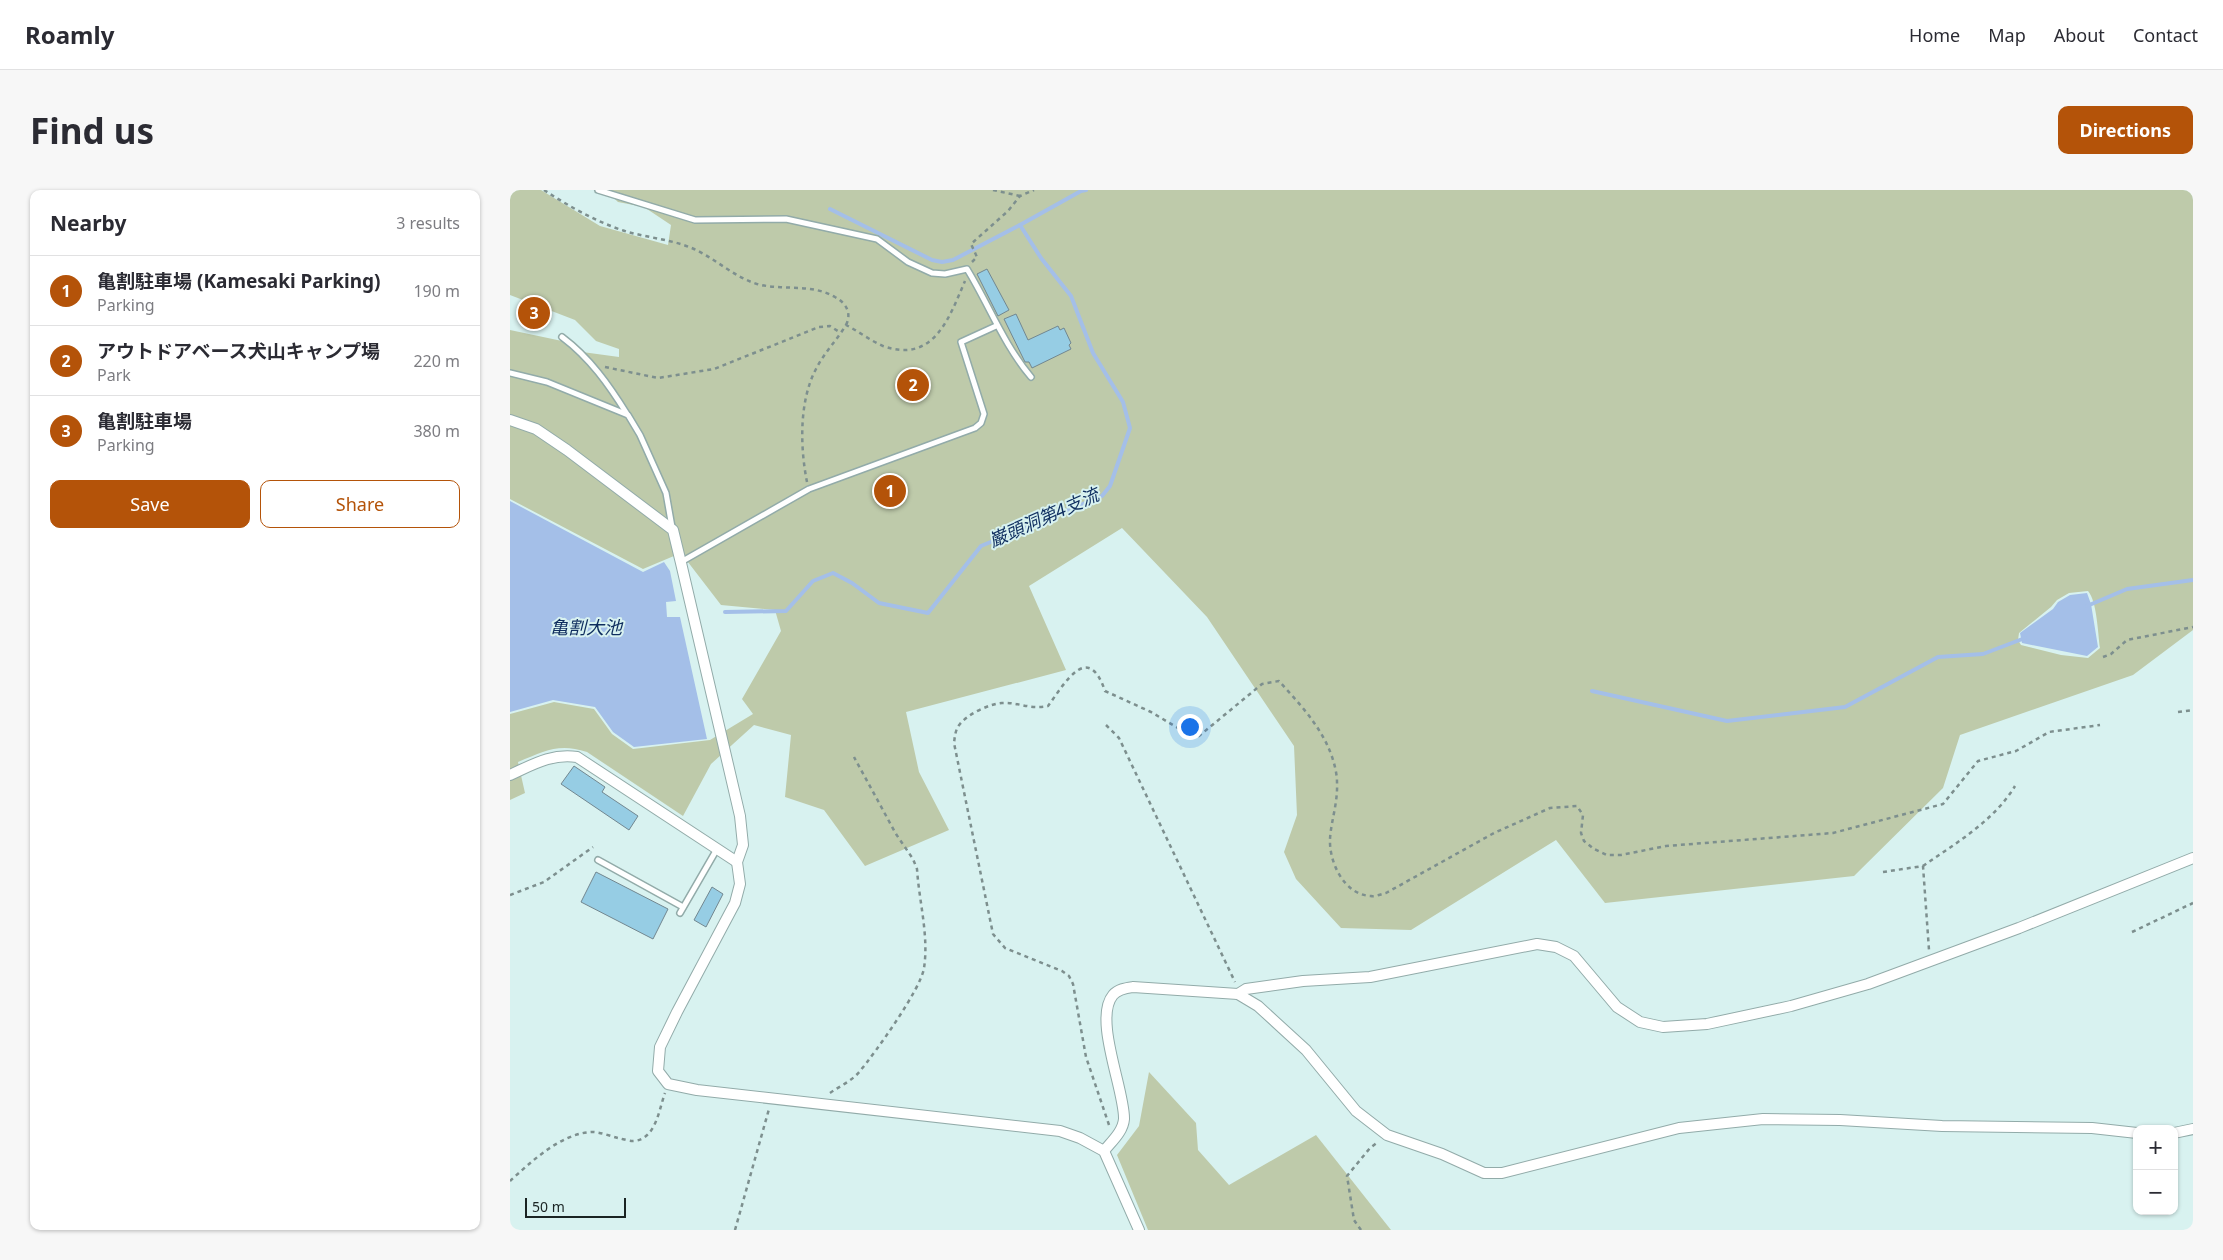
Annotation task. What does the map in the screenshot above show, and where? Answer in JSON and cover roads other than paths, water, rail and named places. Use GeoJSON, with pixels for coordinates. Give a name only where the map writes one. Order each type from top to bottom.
{"type":"FeatureCollection","features":[{"type":"Feature","properties":{"kind":"street"},"geometry":{"type":"LineString","coordinates":[[510,420],[536,430],[566,450],[673,530],[681,562],[740,816],[743,845],[737,862],[740,884],[735,903],[676,1012],[660,1047],[658,1071],[668,1084],[697,1090],[1060,1131],[1080,1138],[1104,1151],[1138,1230]]}},
{"type":"Feature","properties":{"kind":"street"},"geometry":{"type":"LineString","coordinates":[[510,775],[551,757],[565,755],[577,757],[737,862]]}},
{"type":"Feature","properties":{"kind":"street"},"geometry":{"type":"LineString","coordinates":[[1238,994],[1246,989],[1303,981],[1370,977],[1537,944],[1556,947],[1574,956],[1617,1007],[1640,1022],[1663,1027],[1707,1024],[1791,1006],[1868,984],[2019,928],[2193,858]]}},
{"type":"Feature","properties":{"kind":"street"},"geometry":{"type":"LineString","coordinates":[[1104,1151],[1121,1130],[1124,1120],[1110,1056],[1106,1008],[1112,996],[1120,989],[1133,987],[1238,994],[1258,1006],[1306,1050],[1356,1111],[1387,1135],[1442,1154],[1484,1174],[1502,1173],[1679,1128],[1763,1119],[1840,1120],[1942,1126],[2092,1128],[2133,1133]]}},
{"type":"Feature","properties":{"kind":"street"},"geometry":{"type":"LineString","coordinates":[[2178,1132],[2193,1129]]}},
{"type":"Feature","properties":{"kind":"lane"},"geometry":{"type":"LineString","coordinates":[[598,190],[695,220],[786,219],[877,240],[908,262],[932,273],[945,274],[963,269],[967,270],[996,326],[1020,364],[1031,377]]}},
{"type":"Feature","properties":{"kind":"lane"},"geometry":{"type":"LineString","coordinates":[[681,562],[809,488],[959,435],[981,423],[984,414],[961,342],[996,326]]}},
{"type":"Feature","properties":{"kind":"lane"},"geometry":{"type":"LineString","coordinates":[[562,337],[579,350],[596,370],[640,435],[666,493],[673,530]]}},
{"type":"Feature","properties":{"kind":"lane"},"geometry":{"type":"LineString","coordinates":[[510,374],[547,382],[628,415]]}},
{"type":"Feature","properties":{"kind":"lane"},"geometry":{"type":"LineString","coordinates":[[680,913],[717,848]]}},
{"type":"Feature","properties":{"kind":"lane"},"geometry":{"type":"LineString","coordinates":[[598,860],[683,907]]}},
{"type":"Feature","properties":{"kind":"water","name":"亀割大池"},"geometry":{"type":"Polygon","coordinates":[[[510,501],[643,572],[664,562],[670,571],[676,601],[666,602],[667,617],[680,617],[707,739],[634,747],[613,732],[595,707],[553,700],[510,712],[510,501]]]}},
{"type":"Feature","properties":{"kind":"water"},"geometry":{"type":"Polygon","coordinates":[[[2087,593],[2091,604],[2098,647],[2087,656],[2022,643],[2020,633],[2053,609],[2058,602],[2070,595],[2087,593]]]}},
{"type":"Feature","properties":{"kind":"waterway","name":"巌頭洞第4支流"},"geometry":{"type":"LineString","coordinates":[[725,612],[786,611],[813,581],[833,573],[852,583],[879,603],[928,613],[981,546],[1102,496],[1110,486],[1130,428],[1123,402],[1093,353],[1071,296],[1041,258],[1020,225],[1086,190]]}},
{"type":"Feature","properties":{"kind":"waterway"},"geometry":{"type":"LineString","coordinates":[[830,209],[932,260],[942,262],[953,260],[1020,225]]}},
{"type":"Feature","properties":{"kind":"waterway"},"geometry":{"type":"LineString","coordinates":[[2087,606],[2127,589],[2193,580]]}},
{"type":"Feature","properties":{"kind":"waterway"},"geometry":{"type":"LineString","coordinates":[[1592,691],[1727,721],[1845,707],[1938,657],[1983,654],[2025,638]]}},
{"type":"Feature","properties":{"kind":"place","name":"亀割駐車場"},"geometry":{"type":"Point","coordinates":[534,313]}},
{"type":"Feature","properties":{"kind":"place","name":"アウトドアベース犬山キャンプ場"},"geometry":{"type":"Point","coordinates":[913,385]}},
{"type":"Feature","properties":{"kind":"place","name":"亀割駐車場 (Kamesaki Parking)"},"geometry":{"type":"Point","coordinates":[890,491]}}]}
